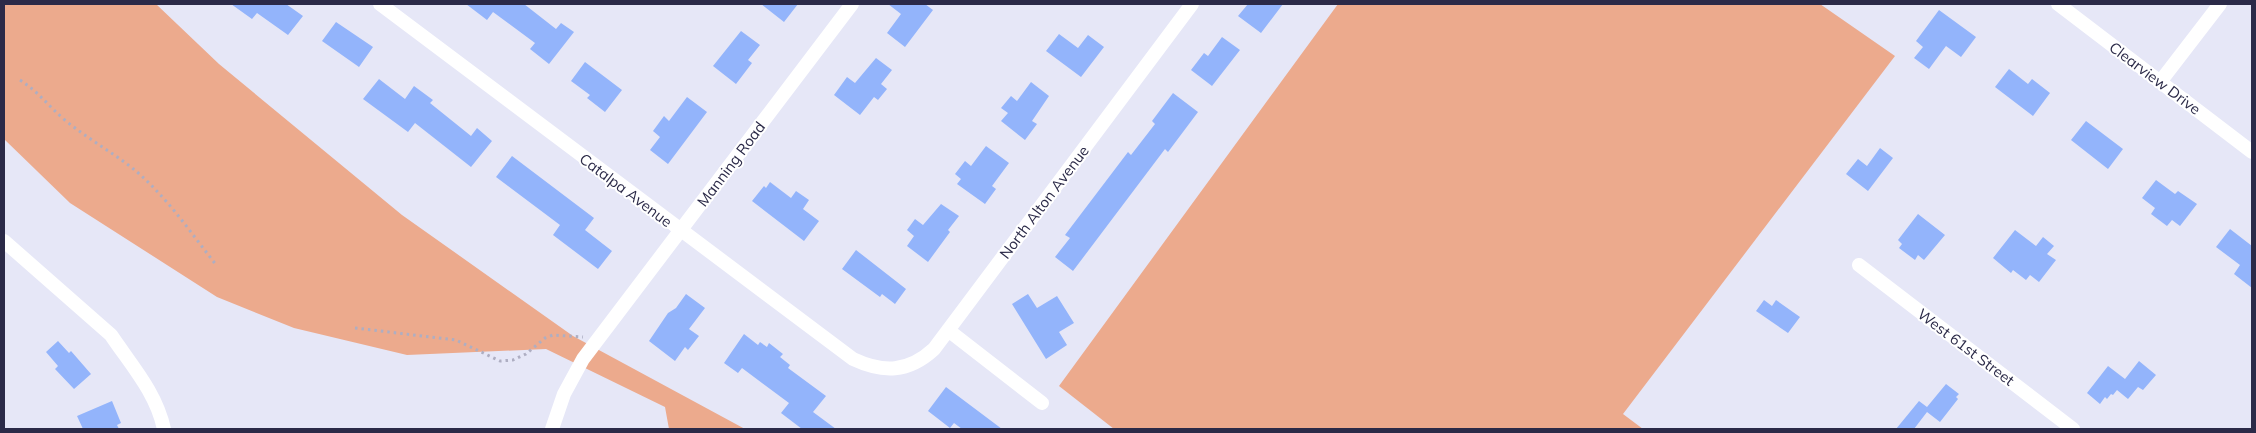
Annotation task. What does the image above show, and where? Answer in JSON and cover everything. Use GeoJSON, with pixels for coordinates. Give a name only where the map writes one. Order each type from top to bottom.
{"type":"FeatureCollection","features":[{"type":"Feature","properties":{"kind":"street","name":"Catalpa Avenue"},"geometry":{"type":"LineString","coordinates":[[380,4],[853,359],[876,368]]}},
{"type":"Feature","properties":{"kind":"street","name":"Manning Road"},"geometry":{"type":"LineString","coordinates":[[552,429],[569,382],[594,344],[852,4]]}},
{"type":"Feature","properties":{"kind":"street","name":"North Alton Avenue"},"geometry":{"type":"LineString","coordinates":[[876,368],[890,369],[912,364],[934,349],[1192,4]]}},
{"type":"Feature","properties":{"kind":"street","name":"Clearview Drive"},"geometry":{"type":"LineString","coordinates":[[2058,4],[2252,152]]}},
{"type":"Feature","properties":{"kind":"street"},"geometry":{"type":"LineString","coordinates":[[2160,82],[2220,4]]}},
{"type":"Feature","properties":{"kind":"street"},"geometry":{"type":"LineString","coordinates":[[4,241],[111,335],[126,354],[147,387],[164,429]]}},
{"type":"Feature","properties":{"kind":"street","name":"West 61st Street"},"geometry":{"type":"LineString","coordinates":[[1859,265],[2073,429]]}},
{"type":"Feature","properties":{"kind":"street"},"geometry":{"type":"LineString","coordinates":[[948,330],[1042,403]]}},
{"type":"Feature","properties":{"kind":"path"},"geometry":{"type":"LineString","coordinates":[[20,80],[38,91],[60,116],[80,133],[132,168],[167,201],[217,266]]}},
{"type":"Feature","properties":{"kind":"path"},"geometry":{"type":"LineString","coordinates":[[355,328],[456,340],[500,361],[513,360],[526,354],[545,338],[553,335],[581,336],[594,344]]}},
{"type":"Feature","properties":{"kind":"shaded area"},"geometry":{"type":"Polygon","coordinates":[[[4,4],[156,4],[219,64],[402,215],[573,336],[745,429],[669,429],[665,407],[546,349],[407,355],[294,328],[217,297],[70,203],[4,139],[4,4]]]}},
{"type":"Feature","properties":{"kind":"shaded area"},"geometry":{"type":"Polygon","coordinates":[[[1338,4],[1820,4],[1895,56],[1623,414],[1643,429],[1114,429],[1059,386],[1338,4]]]}},
{"type":"Feature","properties":{"kind":"building"},"geometry":{"type":"Polygon","coordinates":[[[231,4],[286,4],[303,16],[288,35],[257,13],[252,19],[231,4]]]}},
{"type":"Feature","properties":{"kind":"building"},"geometry":{"type":"Polygon","coordinates":[[[466,4],[524,4],[556,29],[561,23],[574,32],[549,64],[530,49],[535,43],[493,12],[487,20],[466,4]]]}},
{"type":"Feature","properties":{"kind":"building"},"geometry":{"type":"Polygon","coordinates":[[[761,4],[798,4],[784,22],[761,4]]]}},
{"type":"Feature","properties":{"kind":"building"},"geometry":{"type":"Polygon","coordinates":[[[888,4],[925,4],[933,10],[905,47],[887,33],[901,14],[888,4]]]}},
{"type":"Feature","properties":{"kind":"building"},"geometry":{"type":"Polygon","coordinates":[[[1248,4],[1283,4],[1261,33],[1238,16],[1248,4]]]}},
{"type":"Feature","properties":{"kind":"building"},"geometry":{"type":"Polygon","coordinates":[[[1939,10],[1976,37],[1961,57],[1946,46],[1929,69],[1914,58],[1923,47],[1916,41],[1939,10]]]}},
{"type":"Feature","properties":{"kind":"building"},"geometry":{"type":"Polygon","coordinates":[[[336,22],[373,47],[359,67],[322,41],[336,22]]]}},
{"type":"Feature","properties":{"kind":"building"},"geometry":{"type":"Polygon","coordinates":[[[741,31],[760,45],[748,60],[752,63],[736,84],[713,66],[741,31]]]}},
{"type":"Feature","properties":{"kind":"building"},"geometry":{"type":"Polygon","coordinates":[[[1059,34],[1078,48],[1088,35],[1104,47],[1081,77],[1046,51],[1059,34]]]}},
{"type":"Feature","properties":{"kind":"building"},"geometry":{"type":"Polygon","coordinates":[[[1222,37],[1240,50],[1212,86],[1191,70],[1204,53],[1208,56],[1222,37]]]}},
{"type":"Feature","properties":{"kind":"building"},"geometry":{"type":"Polygon","coordinates":[[[876,58],[892,70],[881,84],[887,89],[878,100],[874,97],[860,115],[834,95],[847,77],[855,83],[876,58]]]}},
{"type":"Feature","properties":{"kind":"building"},"geometry":{"type":"Polygon","coordinates":[[[585,62],[622,90],[605,112],[587,98],[590,95],[571,81],[585,62]]]}},
{"type":"Feature","properties":{"kind":"building"},"geometry":{"type":"Polygon","coordinates":[[[2009,69],[2028,84],[2032,79],[2050,93],[2033,116],[1995,87],[2009,69]]]}},
{"type":"Feature","properties":{"kind":"building"},"geometry":{"type":"Polygon","coordinates":[[[379,79],[405,99],[414,86],[433,100],[430,103],[471,136],[477,128],[492,141],[471,167],[415,123],[408,132],[363,99],[379,79]]]}},
{"type":"Feature","properties":{"kind":"building"},"geometry":{"type":"Polygon","coordinates":[[[1031,82],[1049,96],[1032,121],[1037,124],[1025,140],[1001,121],[1008,113],[1001,108],[1011,96],[1017,101],[1031,82]]]}},
{"type":"Feature","properties":{"kind":"building"},"geometry":{"type":"Polygon","coordinates":[[[1173,93],[1198,112],[1168,152],[1165,149],[1073,271],[1055,257],[1070,238],[1065,235],[1128,152],[1131,155],[1155,124],[1152,121],[1173,93]]]}},
{"type":"Feature","properties":{"kind":"building"},"geometry":{"type":"Polygon","coordinates":[[[687,97],[707,112],[668,164],[650,150],[660,137],[653,131],[664,116],[669,121],[687,97]]]}},
{"type":"Feature","properties":{"kind":"building"},"geometry":{"type":"Polygon","coordinates":[[[2086,121],[2123,149],[2108,169],[2071,140],[2086,121]]]}},
{"type":"Feature","properties":{"kind":"building"},"geometry":{"type":"Polygon","coordinates":[[[986,146],[1009,163],[992,186],[996,189],[985,204],[957,184],[961,179],[955,174],[965,161],[971,166],[986,146]]]}},
{"type":"Feature","properties":{"kind":"building"},"geometry":{"type":"Polygon","coordinates":[[[1880,148],[1893,158],[1868,191],[1846,174],[1858,159],[1867,166],[1880,148]]]}},
{"type":"Feature","properties":{"kind":"building"},"geometry":{"type":"Polygon","coordinates":[[[512,156],[594,218],[585,230],[612,251],[598,269],[553,235],[560,225],[496,177],[512,156]]]}},
{"type":"Feature","properties":{"kind":"building"},"geometry":{"type":"Polygon","coordinates":[[[2156,180],[2175,194],[2178,191],[2197,204],[2180,226],[2172,220],[2167,226],[2151,214],[2155,208],[2142,198],[2156,180]]]}},
{"type":"Feature","properties":{"kind":"building"},"geometry":{"type":"Polygon","coordinates":[[[770,182],[791,198],[796,191],[809,200],[803,209],[819,221],[804,241],[752,201],[764,186],[766,188],[770,182]]]}},
{"type":"Feature","properties":{"kind":"building"},"geometry":{"type":"Polygon","coordinates":[[[941,204],[959,216],[928,262],[907,246],[914,236],[907,230],[915,219],[923,225],[941,204]]]}},
{"type":"Feature","properties":{"kind":"building"},"geometry":{"type":"Polygon","coordinates":[[[1918,214],[1945,235],[1924,260],[1918,255],[1915,260],[1899,248],[1902,244],[1898,240],[1918,214]]]}},
{"type":"Feature","properties":{"kind":"building"},"geometry":{"type":"Polygon","coordinates":[[[2230,229],[2252,246],[2252,288],[2234,274],[2240,265],[2216,247],[2230,229]]]}},
{"type":"Feature","properties":{"kind":"building"},"geometry":{"type":"Polygon","coordinates":[[[2015,230],[2036,246],[2043,237],[2054,246],[2047,254],[2056,260],[2039,282],[2030,275],[2026,280],[2013,270],[2011,273],[1993,258],[2015,230]]]}},
{"type":"Feature","properties":{"kind":"building"},"geometry":{"type":"Polygon","coordinates":[[[856,250],[906,289],[895,304],[882,294],[880,297],[842,269],[856,250]]]}},
{"type":"Feature","properties":{"kind":"building"},"geometry":{"type":"Polygon","coordinates":[[[686,294],[705,308],[689,329],[699,336],[688,350],[685,347],[675,361],[649,341],[668,313],[676,308],[686,294]]]}},
{"type":"Feature","properties":{"kind":"building"},"geometry":{"type":"Polygon","coordinates":[[[1028,294],[1037,308],[1057,296],[1074,323],[1059,332],[1067,345],[1046,359],[1012,304],[1028,294]]]}},
{"type":"Feature","properties":{"kind":"building"},"geometry":{"type":"Polygon","coordinates":[[[1764,300],[1772,306],[1776,300],[1800,317],[1788,333],[1756,311],[1764,300]]]}},
{"type":"Feature","properties":{"kind":"building"},"geometry":{"type":"Polygon","coordinates":[[[744,334],[758,345],[760,342],[767,347],[769,343],[783,354],[780,357],[790,365],[788,368],[826,396],[813,412],[836,429],[802,429],[781,413],[789,403],[742,368],[738,373],[724,363],[744,334]]]}},
{"type":"Feature","properties":{"kind":"building"},"geometry":{"type":"Polygon","coordinates":[[[58,341],[69,353],[71,351],[91,374],[74,389],[55,369],[58,366],[46,352],[58,341]]]}},
{"type":"Feature","properties":{"kind":"building"},"geometry":{"type":"Polygon","coordinates":[[[2139,361],[2156,375],[2143,390],[2138,387],[2128,399],[2117,390],[2107,399],[2105,397],[2100,404],[2087,393],[2108,366],[2125,379],[2139,361]]]}},
{"type":"Feature","properties":{"kind":"building"},"geometry":{"type":"Polygon","coordinates":[[[1946,384],[1959,394],[1956,397],[1958,399],[1940,422],[1927,412],[1914,429],[1896,429],[1919,401],[1927,407],[1946,384]]]}},
{"type":"Feature","properties":{"kind":"building"},"geometry":{"type":"Polygon","coordinates":[[[946,387],[1002,429],[962,429],[954,423],[950,428],[928,411],[946,387]]]}},
{"type":"Feature","properties":{"kind":"building"},"geometry":{"type":"Polygon","coordinates":[[[112,401],[121,423],[117,425],[119,429],[83,429],[77,416],[112,401]]]}}]}
